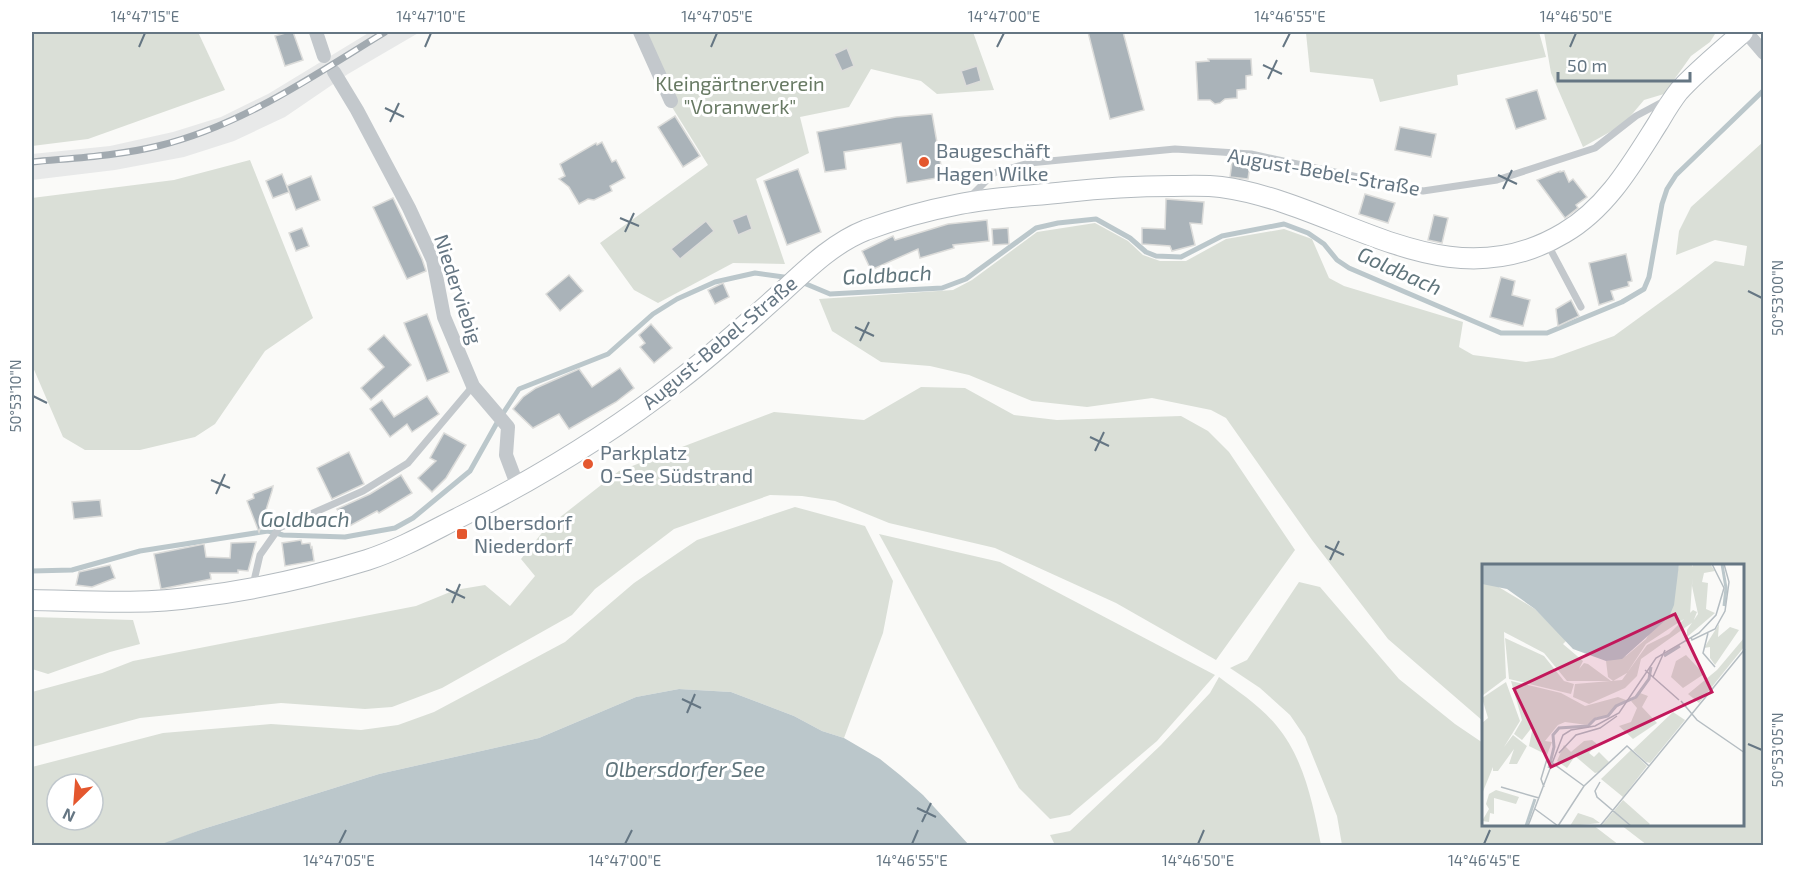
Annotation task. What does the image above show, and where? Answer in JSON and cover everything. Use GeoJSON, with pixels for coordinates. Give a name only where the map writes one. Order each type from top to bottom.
{"type":"FeatureCollection","features":[{"type":"Feature","properties":{"kind":"street"},"geometry":{"type":"LineString","coordinates":[[316,32],[324,56]]}},
{"type":"Feature","properties":{"kind":"street"},"geometry":{"type":"LineString","coordinates":[[640,32],[671,101]]}},
{"type":"Feature","properties":{"kind":"street"},"geometry":{"type":"LineString","coordinates":[[1744,32],[1764,53]]}},
{"type":"Feature","properties":{"kind":"street","name":"August-Bebel-Straße"},"geometry":{"type":"LineString","coordinates":[[32,600],[195,598],[327,571],[370,559],[420,538],[518,487],[581,449],[676,383],[793,281],[846,239],[868,230],[964,203],[1120,186],[1217,186],[1285,202],[1374,237],[1431,254],[1457,259],[1494,259],[1546,243],[1588,217],[1607,197],[1626,172],[1677,93],[1744,32]]}},
{"type":"Feature","properties":{"kind":"street","name":"Niederviebig"},"geometry":{"type":"LineString","coordinates":[[334,72],[409,208],[433,260],[444,317],[473,386],[508,427],[506,455],[518,487]]}},
{"type":"Feature","properties":{"kind":"lane","name":"August-Bebel-Straße"},"geometry":{"type":"LineString","coordinates":[[964,203],[994,173],[1029,163],[1175,149],[1251,154],[1423,191],[1486,181],[1595,148],[1636,116],[1677,93]]}},
{"type":"Feature","properties":{"kind":"lane"},"geometry":{"type":"LineString","coordinates":[[1546,243],[1581,308]]}},
{"type":"Feature","properties":{"kind":"lane"},"geometry":{"type":"LineString","coordinates":[[252,588],[260,555],[279,528],[363,491],[408,463],[473,386]]}},
{"type":"Feature","properties":{"kind":"shaded area"},"geometry":{"type":"Polygon","coordinates":[[[370,32],[420,32],[348,74],[285,117],[234,141],[184,157],[115,170],[32,180],[32,154],[110,146],[173,132],[221,117],[268,94],[370,32]]]}},
{"type":"Feature","properties":{"kind":"green space"},"geometry":{"type":"Polygon","coordinates":[[[32,32],[198,32],[225,90],[88,139],[32,146],[32,32]]]}},
{"type":"Feature","properties":{"kind":"green space","name":"Kleingärtnerverein \"Voranwerk\""},"geometry":{"type":"Polygon","coordinates":[[[641,32],[973,32],[994,90],[937,94],[921,81],[871,69],[849,107],[800,117],[809,153],[756,179],[785,264],[733,263],[658,303],[634,290],[600,243],[708,165],[662,91],[641,32]]]}},
{"type":"Feature","properties":{"kind":"green space"},"geometry":{"type":"Polygon","coordinates":[[[1304,32],[1539,32],[1546,57],[1457,75],[1458,85],[1380,102],[1373,79],[1310,72],[1306,33],[1304,32]]]}},
{"type":"Feature","properties":{"kind":"green space"},"geometry":{"type":"Polygon","coordinates":[[[1544,32],[1714,32],[1715,34],[1710,42],[1691,56],[1664,94],[1644,100],[1617,128],[1583,147],[1551,73],[1544,32]]]}},
{"type":"Feature","properties":{"kind":"green space"},"geometry":{"type":"Polygon","coordinates":[[[1763,142],[1763,845],[1647,845],[1622,826],[1744,826],[1744,564],[1482,564],[1482,720],[1388,639],[1312,540],[1226,418],[1211,410],[1152,398],[1087,407],[1032,401],[969,375],[930,366],[881,362],[832,331],[819,299],[953,290],[972,280],[1037,232],[1095,223],[1128,241],[1143,255],[1160,261],[1186,261],[1226,239],[1284,229],[1312,239],[1329,278],[1344,286],[1463,322],[1459,347],[1473,355],[1526,362],[1553,358],[1614,336],[1715,261],[1744,266],[1747,246],[1715,240],[1676,255],[1679,231],[1691,207],[1763,142]]]}},
{"type":"Feature","properties":{"kind":"green space"},"geometry":{"type":"Polygon","coordinates":[[[250,160],[313,318],[265,351],[215,424],[195,437],[140,450],[85,450],[63,437],[32,365],[32,198],[174,180],[250,160]]]}},
{"type":"Feature","properties":{"kind":"green space"},"geometry":{"type":"Polygon","coordinates":[[[921,387],[965,388],[1014,415],[1057,420],[1181,416],[1208,431],[1229,452],[1295,550],[1216,660],[1116,603],[995,548],[889,523],[835,501],[802,496],[770,495],[674,529],[595,589],[572,615],[442,688],[392,707],[365,709],[281,703],[140,718],[32,747],[32,692],[102,673],[133,661],[416,606],[455,590],[485,585],[510,606],[535,576],[521,559],[545,529],[619,471],[774,412],[864,420],[921,387]]]}},
{"type":"Feature","properties":{"kind":"green space"},"geometry":{"type":"Polygon","coordinates":[[[795,507],[865,526],[893,581],[883,633],[844,738],[822,731],[794,716],[731,692],[679,689],[636,697],[539,738],[379,774],[203,829],[159,846],[32,845],[32,767],[163,733],[271,724],[361,730],[398,725],[434,712],[565,642],[634,583],[697,540],[795,507]]]}},
{"type":"Feature","properties":{"kind":"green space"},"geometry":{"type":"Polygon","coordinates":[[[879,534],[1000,562],[1215,675],[1157,741],[1070,815],[1050,819],[1019,788],[879,534]]]}},
{"type":"Feature","properties":{"kind":"green space"},"geometry":{"type":"Polygon","coordinates":[[[1299,582],[1320,587],[1399,679],[1455,724],[1482,742],[1482,826],[1594,826],[1619,845],[1342,845],[1337,816],[1305,737],[1290,715],[1260,688],[1230,668],[1247,660],[1299,582]]]}},
{"type":"Feature","properties":{"kind":"green space"},"geometry":{"type":"Polygon","coordinates":[[[32,617],[133,620],[140,644],[48,674],[32,669],[32,617]]]}},
{"type":"Feature","properties":{"kind":"green space"},"geometry":{"type":"Polygon","coordinates":[[[1219,677],[1263,712],[1286,738],[1306,782],[1321,845],[1055,845],[1050,835],[1070,831],[1161,745],[1210,693],[1219,677]]]}},
{"type":"Feature","properties":{"kind":"water","name":"Olbersdorfer See"},"geometry":{"type":"Polygon","coordinates":[[[679,689],[731,692],[794,716],[822,731],[844,738],[880,759],[900,775],[923,795],[969,845],[159,845],[379,774],[539,738],[636,697],[679,689]]]}},
{"type":"Feature","properties":{"kind":"building"},"geometry":{"type":"Polygon","coordinates":[[[293,32],[303,60],[285,66],[275,36],[293,32]]]}},
{"type":"Feature","properties":{"kind":"building"},"geometry":{"type":"Polygon","coordinates":[[[1088,32],[1123,32],[1144,110],[1110,119],[1088,32]]]}},
{"type":"Feature","properties":{"kind":"building"},"geometry":{"type":"Polygon","coordinates":[[[847,48],[854,66],[842,71],[834,54],[847,48]]]}},
{"type":"Feature","properties":{"kind":"building"},"geometry":{"type":"Polygon","coordinates":[[[1208,59],[1251,59],[1252,75],[1246,76],[1246,89],[1237,90],[1237,98],[1225,99],[1215,104],[1210,100],[1198,100],[1196,62],[1209,61],[1208,59]]]}},
{"type":"Feature","properties":{"kind":"building"},"geometry":{"type":"Polygon","coordinates":[[[977,66],[981,81],[966,86],[961,71],[977,66]]]}},
{"type":"Feature","properties":{"kind":"building"},"geometry":{"type":"Polygon","coordinates":[[[1537,90],[1546,119],[1516,129],[1506,99],[1537,90]]]}},
{"type":"Feature","properties":{"kind":"building"},"geometry":{"type":"Polygon","coordinates":[[[932,114],[943,177],[907,183],[901,143],[844,152],[846,169],[825,172],[817,132],[896,117],[932,114]]]}},
{"type":"Feature","properties":{"kind":"building"},"geometry":{"type":"Polygon","coordinates":[[[675,116],[700,156],[683,167],[658,127],[675,116]]]}},
{"type":"Feature","properties":{"kind":"building"},"geometry":{"type":"Polygon","coordinates":[[[1400,127],[1436,134],[1431,157],[1395,150],[1400,127]]]}},
{"type":"Feature","properties":{"kind":"building"},"geometry":{"type":"Polygon","coordinates":[[[602,142],[612,162],[616,160],[625,178],[610,186],[612,191],[579,204],[569,187],[559,179],[565,176],[560,164],[596,143],[597,145],[602,142]]]}},
{"type":"Feature","properties":{"kind":"building"},"geometry":{"type":"Polygon","coordinates":[[[1232,162],[1250,165],[1248,179],[1230,177],[1232,162]]]}},
{"type":"Feature","properties":{"kind":"building"},"geometry":{"type":"Polygon","coordinates":[[[798,169],[821,232],[787,245],[764,181],[798,169]]]}},
{"type":"Feature","properties":{"kind":"building"},"geometry":{"type":"Polygon","coordinates":[[[1564,171],[1569,182],[1573,179],[1587,197],[1576,205],[1578,208],[1565,218],[1537,180],[1564,171]]]}},
{"type":"Feature","properties":{"kind":"building"},"geometry":{"type":"Polygon","coordinates":[[[282,174],[289,192],[273,198],[266,181],[282,174]]]}},
{"type":"Feature","properties":{"kind":"building"},"geometry":{"type":"Polygon","coordinates":[[[311,176],[320,200],[296,210],[287,186],[311,176]]]}},
{"type":"Feature","properties":{"kind":"building"},"geometry":{"type":"Polygon","coordinates":[[[1365,194],[1395,203],[1388,223],[1359,214],[1365,194]]]}},
{"type":"Feature","properties":{"kind":"building"},"geometry":{"type":"Polygon","coordinates":[[[393,198],[426,271],[407,279],[373,207],[393,198]]]}},
{"type":"Feature","properties":{"kind":"building"},"geometry":{"type":"Polygon","coordinates":[[[1166,199],[1204,202],[1202,224],[1190,223],[1195,245],[1172,251],[1170,246],[1142,244],[1142,228],[1165,229],[1166,199]]]}},
{"type":"Feature","properties":{"kind":"building"},"geometry":{"type":"Polygon","coordinates":[[[747,214],[752,229],[738,235],[732,220],[747,214]]]}},
{"type":"Feature","properties":{"kind":"building"},"geometry":{"type":"Polygon","coordinates":[[[1434,215],[1448,218],[1442,243],[1428,240],[1434,215]]]}},
{"type":"Feature","properties":{"kind":"building"},"geometry":{"type":"Polygon","coordinates":[[[987,220],[989,241],[953,245],[954,248],[920,258],[918,249],[871,270],[862,251],[893,236],[895,240],[948,224],[987,220]]]}},
{"type":"Feature","properties":{"kind":"building"},"geometry":{"type":"Polygon","coordinates":[[[706,221],[714,231],[680,259],[671,249],[706,221]]]}},
{"type":"Feature","properties":{"kind":"building"},"geometry":{"type":"Polygon","coordinates":[[[302,228],[309,246],[296,251],[289,233],[302,228]]]}},
{"type":"Feature","properties":{"kind":"building"},"geometry":{"type":"Polygon","coordinates":[[[1008,228],[1009,244],[993,245],[992,229],[1008,228]]]}},
{"type":"Feature","properties":{"kind":"building"},"geometry":{"type":"Polygon","coordinates":[[[1626,254],[1632,281],[1628,282],[1629,286],[1611,291],[1614,300],[1599,305],[1589,263],[1626,254]]]}},
{"type":"Feature","properties":{"kind":"building"},"geometry":{"type":"Polygon","coordinates":[[[569,275],[583,291],[560,311],[546,294],[569,275]]]}},
{"type":"Feature","properties":{"kind":"building"},"geometry":{"type":"Polygon","coordinates":[[[1501,277],[1515,281],[1512,295],[1530,300],[1523,326],[1490,317],[1501,277]]]}},
{"type":"Feature","properties":{"kind":"building"},"geometry":{"type":"Polygon","coordinates":[[[723,283],[729,297],[715,304],[708,290],[723,283]]]}},
{"type":"Feature","properties":{"kind":"building"},"geometry":{"type":"Polygon","coordinates":[[[1571,300],[1579,316],[1558,326],[1556,309],[1571,300]]]}},
{"type":"Feature","properties":{"kind":"building"},"geometry":{"type":"Polygon","coordinates":[[[427,314],[449,372],[427,381],[404,323],[427,314]]]}},
{"type":"Feature","properties":{"kind":"building"},"geometry":{"type":"Polygon","coordinates":[[[651,324],[672,348],[654,363],[640,347],[645,343],[639,335],[651,324]]]}},
{"type":"Feature","properties":{"kind":"building"},"geometry":{"type":"Polygon","coordinates":[[[384,335],[411,365],[371,400],[361,388],[384,367],[368,349],[384,335]]]}},
{"type":"Feature","properties":{"kind":"building"},"geometry":{"type":"Polygon","coordinates":[[[620,368],[634,388],[616,402],[569,429],[559,414],[533,428],[513,409],[523,397],[536,388],[579,369],[592,387],[620,368]]]}},
{"type":"Feature","properties":{"kind":"building"},"geometry":{"type":"Polygon","coordinates":[[[427,396],[439,414],[412,432],[407,424],[390,437],[370,409],[382,400],[394,417],[427,396]]]}},
{"type":"Feature","properties":{"kind":"building"},"geometry":{"type":"Polygon","coordinates":[[[444,433],[466,445],[446,478],[432,492],[418,478],[436,461],[430,458],[444,433]]]}},
{"type":"Feature","properties":{"kind":"building"},"geometry":{"type":"Polygon","coordinates":[[[349,452],[364,484],[332,499],[317,468],[349,452]]]}},
{"type":"Feature","properties":{"kind":"building"},"geometry":{"type":"Polygon","coordinates":[[[401,475],[412,493],[379,513],[377,511],[344,529],[336,515],[339,513],[337,509],[370,494],[401,475]]]}},
{"type":"Feature","properties":{"kind":"building"},"geometry":{"type":"Polygon","coordinates":[[[273,486],[259,532],[247,501],[254,498],[253,494],[273,486]]]}},
{"type":"Feature","properties":{"kind":"building"},"geometry":{"type":"Polygon","coordinates":[[[100,500],[102,516],[74,519],[72,502],[100,500]]]}},
{"type":"Feature","properties":{"kind":"building"},"geometry":{"type":"Polygon","coordinates":[[[301,540],[302,544],[310,543],[314,561],[285,566],[282,543],[301,540]]]}},
{"type":"Feature","properties":{"kind":"building"},"geometry":{"type":"Polygon","coordinates":[[[256,542],[248,571],[210,573],[211,579],[161,589],[154,554],[204,544],[206,557],[230,558],[231,543],[256,542]]]}},
{"type":"Feature","properties":{"kind":"building"},"geometry":{"type":"Polygon","coordinates":[[[110,565],[115,578],[92,587],[76,585],[79,572],[110,565]]]}},
{"type":"Feature","properties":{"kind":"waterway","name":"Goldbach"},"geometry":{"type":"LineString","coordinates":[[799,281],[830,294],[942,288],[966,279],[1036,228],[1058,223],[1096,219],[1130,238],[1146,252],[1156,256],[1181,257],[1222,236],[1284,224],[1308,233],[1324,244],[1337,260],[1349,268],[1501,333],[1547,333],[1622,302],[1644,289],[1649,277],[1662,204],[1667,189],[1676,175],[1764,90]]}},
{"type":"Feature","properties":{"kind":"waterway","name":"Goldbach"},"geometry":{"type":"LineString","coordinates":[[32,571],[72,570],[140,551],[268,531],[283,535],[345,537],[395,528],[413,518],[470,471],[519,389],[608,354],[653,314],[677,299],[715,282],[755,273],[791,278]]}},
{"type":"Feature","properties":{"kind":"railway"},"geometry":{"type":"LineString","coordinates":[[32,162],[127,152],[189,137],[218,126],[276,98],[385,32]]}},
{"type":"Feature","properties":{"kind":"place","name":"Baugeschäft Hagen Wilke"},"geometry":{"type":"Point","coordinates":[924,162]}},
{"type":"Feature","properties":{"kind":"place","name":"Parkplatz O-See Südstrand"},"geometry":{"type":"Point","coordinates":[588,464]}},
{"type":"Feature","properties":{"kind":"place","name":"Olbersdorf Niederdorf"},"geometry":{"type":"Point","coordinates":[462,534]}}]}
